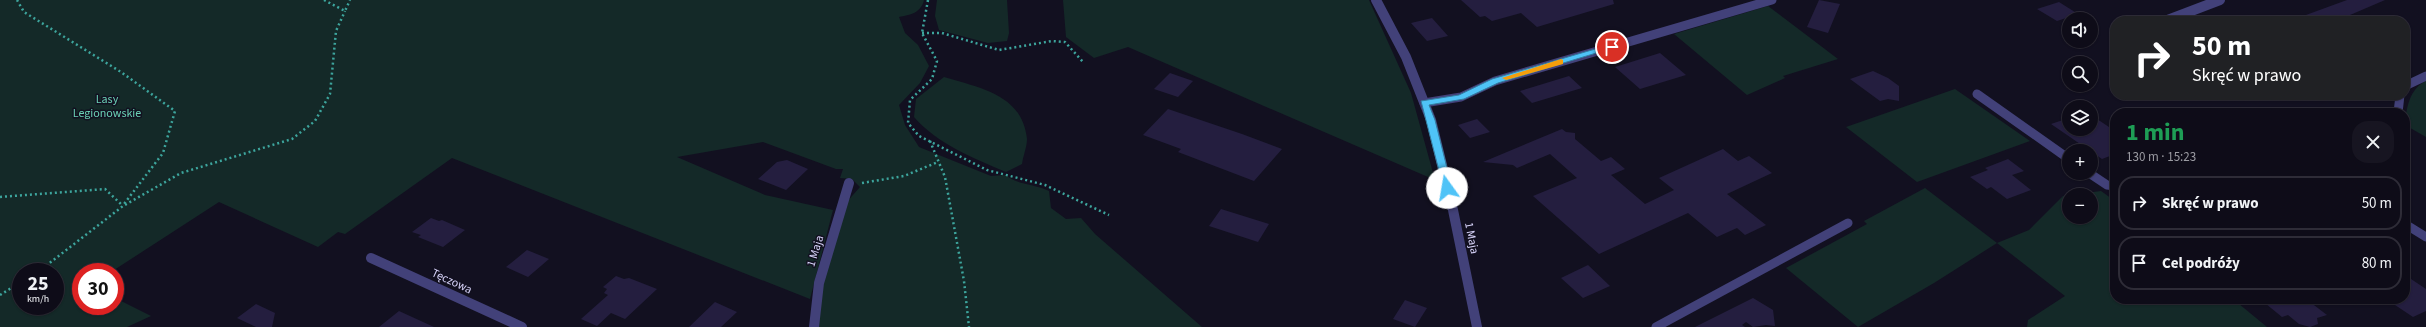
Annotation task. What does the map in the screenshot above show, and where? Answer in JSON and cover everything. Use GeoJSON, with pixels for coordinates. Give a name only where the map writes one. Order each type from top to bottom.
{"type":"FeatureCollection","features":[{"type":"Feature","properties":{"kind":"street","name":"1 Maja"},"geometry":{"type":"LineString","coordinates":[[1376,0],[1406,57],[1431,120],[1453,210],[1477,327]]}},
{"type":"Feature","properties":{"kind":"street"},"geometry":{"type":"LineString","coordinates":[[2178,16],[2220,0]]}},
{"type":"Feature","properties":{"kind":"street","name":"1 Maja"},"geometry":{"type":"LineString","coordinates":[[814,327],[819,283],[849,183]]}},
{"type":"Feature","properties":{"kind":"street","name":"Tęczowa"},"geometry":{"type":"LineString","coordinates":[[371,258],[522,327]]}},
{"type":"Feature","properties":{"kind":"lane"},"geometry":{"type":"LineString","coordinates":[[1424,103],[1461,97],[1495,81],[1772,0]]}},
{"type":"Feature","properties":{"kind":"lane"},"geometry":{"type":"LineString","coordinates":[[2410,84],[2426,76]]}},
{"type":"Feature","properties":{"kind":"lane"},"geometry":{"type":"LineString","coordinates":[[1977,94],[2062,154]]}},
{"type":"Feature","properties":{"kind":"lane"},"geometry":{"type":"LineString","coordinates":[[2098,179],[2106,185],[2110,185]]}},
{"type":"Feature","properties":{"kind":"lane"},"geometry":{"type":"LineString","coordinates":[[1656,327],[1848,223]]}},
{"type":"Feature","properties":{"kind":"lane"},"geometry":{"type":"LineString","coordinates":[[2410,227],[2426,237]]}},
{"type":"Feature","properties":{"kind":"path"},"geometry":{"type":"LineString","coordinates":[[17,0],[24,12],[121,72],[175,111],[163,153],[123,206]]}},
{"type":"Feature","properties":{"kind":"path"},"geometry":{"type":"LineString","coordinates":[[324,0],[345,10]]}},
{"type":"Feature","properties":{"kind":"path"},"geometry":{"type":"LineString","coordinates":[[50,263],[123,206],[181,173],[292,139],[315,121],[330,94],[336,31],[350,0]]}},
{"type":"Feature","properties":{"kind":"path"},"geometry":{"type":"LineString","coordinates":[[928,0],[922,33],[937,61],[932,79],[910,100],[908,123],[919,136],[988,170],[1045,185],[1109,215]]}},
{"type":"Feature","properties":{"kind":"path"},"geometry":{"type":"LineString","coordinates":[[922,33],[942,33],[999,50],[1052,41],[1065,42],[1082,62]]}},
{"type":"Feature","properties":{"kind":"path"},"geometry":{"type":"LineString","coordinates":[[930,141],[945,177],[964,281],[968,327]]}},
{"type":"Feature","properties":{"kind":"path"},"geometry":{"type":"LineString","coordinates":[[849,183],[868,183],[904,176],[938,162]]}},
{"type":"Feature","properties":{"kind":"path"},"geometry":{"type":"LineString","coordinates":[[0,197],[58,191],[105,189],[123,206]]}},
{"type":"Feature","properties":{"kind":"path"},"geometry":{"type":"LineString","coordinates":[[0,295],[12,288]]}},
{"type":"Feature","properties":{"kind":"green space","name":"Lasy Legionowskie"},"geometry":{"type":"Polygon","coordinates":[[[0,0],[924,0],[918,11],[899,17],[905,33],[918,45],[929,66],[920,83],[899,105],[905,125],[919,147],[991,176],[1006,175],[1015,181],[1049,191],[1051,208],[1066,219],[1081,218],[1095,234],[1202,327],[818,327],[822,283],[845,204],[860,187],[852,179],[840,178],[843,169],[836,169],[763,142],[677,157],[765,195],[833,210],[810,299],[452,158],[345,234],[338,232],[318,247],[219,202],[124,264],[72,263],[72,315],[124,315],[124,302],[151,316],[127,327],[0,327],[0,0]]]}},
{"type":"Feature","properties":{"kind":"green space"},"geometry":{"type":"Polygon","coordinates":[[[937,0],[1007,0],[1009,33],[1007,41],[988,43],[939,30],[935,16],[937,0]]]}},
{"type":"Feature","properties":{"kind":"green space"},"geometry":{"type":"Polygon","coordinates":[[[1063,0],[1369,0],[1411,93],[1435,180],[1128,47],[1094,58],[1066,37],[1063,0]]]}},
{"type":"Feature","properties":{"kind":"green space"},"geometry":{"type":"Polygon","coordinates":[[[1768,6],[1838,59],[1783,76],[1785,78],[1747,95],[1674,34],[1768,6]]]}},
{"type":"Feature","properties":{"kind":"green space"},"geometry":{"type":"Polygon","coordinates":[[[944,77],[997,95],[1017,112],[1023,124],[1027,139],[1022,164],[1006,172],[982,162],[933,135],[914,117],[916,99],[944,77]]]}},
{"type":"Feature","properties":{"kind":"green space"},"geometry":{"type":"Polygon","coordinates":[[[2426,81],[2426,137],[2410,128],[2410,108],[2407,108],[2416,88],[2426,81]]]}},
{"type":"Feature","properties":{"kind":"green space"},"geometry":{"type":"Polygon","coordinates":[[[1955,89],[2030,141],[1917,182],[1846,127],[1955,89]]]}},
{"type":"Feature","properties":{"kind":"green space"},"geometry":{"type":"Polygon","coordinates":[[[1925,188],[1997,243],[1934,283],[1858,327],[1786,268],[1867,224],[1864,221],[1925,188]]]}},
{"type":"Feature","properties":{"kind":"green space"},"geometry":{"type":"Polygon","coordinates":[[[2098,191],[2101,191],[2110,197],[2110,304],[2239,304],[2267,327],[2027,327],[2028,320],[2065,296],[1997,243],[2029,230],[2062,197],[2062,224],[2098,224],[2098,191]]]}},
{"type":"Feature","properties":{"kind":"building"},"geometry":{"type":"Polygon","coordinates":[[[1461,0],[1613,0],[1614,4],[1537,27],[1521,13],[1492,21],[1485,16],[1480,17],[1461,0]]]}},
{"type":"Feature","properties":{"kind":"building"},"geometry":{"type":"Polygon","coordinates":[[[1819,0],[1840,4],[1828,33],[1807,27],[1819,0]]]}},
{"type":"Feature","properties":{"kind":"building"},"geometry":{"type":"Polygon","coordinates":[[[2347,0],[2385,0],[2348,16],[2303,16],[2347,0]]]}},
{"type":"Feature","properties":{"kind":"building"},"geometry":{"type":"Polygon","coordinates":[[[2059,2],[2075,12],[2062,12],[2062,19],[2057,21],[2037,9],[2059,2]]]}},
{"type":"Feature","properties":{"kind":"building"},"geometry":{"type":"Polygon","coordinates":[[[1432,18],[1448,36],[1427,41],[1411,23],[1432,18]]]}},
{"type":"Feature","properties":{"kind":"building"},"geometry":{"type":"Polygon","coordinates":[[[1660,53],[1686,75],[1640,89],[1615,67],[1660,53]]]}},
{"type":"Feature","properties":{"kind":"building"},"geometry":{"type":"Polygon","coordinates":[[[1873,71],[1888,78],[1899,86],[1899,101],[1888,99],[1880,101],[1850,79],[1873,71]]]}},
{"type":"Feature","properties":{"kind":"building"},"geometry":{"type":"Polygon","coordinates":[[[1170,73],[1193,81],[1178,97],[1154,89],[1170,73]]]}},
{"type":"Feature","properties":{"kind":"building"},"geometry":{"type":"Polygon","coordinates":[[[1569,76],[1582,88],[1532,103],[1520,91],[1569,76]]]}},
{"type":"Feature","properties":{"kind":"building"},"geometry":{"type":"Polygon","coordinates":[[[1168,109],[1282,149],[1254,181],[1178,152],[1181,149],[1143,135],[1168,109]]]}},
{"type":"Feature","properties":{"kind":"building"},"geometry":{"type":"Polygon","coordinates":[[[1477,119],[1490,132],[1470,138],[1458,125],[1477,119]]]}},
{"type":"Feature","properties":{"kind":"building"},"geometry":{"type":"Polygon","coordinates":[[[2062,120],[2062,132],[2051,124],[2062,120]]]}},
{"type":"Feature","properties":{"kind":"building"},"geometry":{"type":"Polygon","coordinates":[[[2098,120],[2110,128],[2110,156],[2102,159],[2098,156],[2098,144],[2080,144],[2068,136],[2098,136],[2098,120]]]}},
{"type":"Feature","properties":{"kind":"building"},"geometry":{"type":"Polygon","coordinates":[[[1562,129],[1566,132],[1575,133],[1575,139],[1601,161],[1611,157],[1625,169],[1611,175],[1645,204],[1674,190],[1659,178],[1723,149],[1738,161],[1749,156],[1772,173],[1727,194],[1766,225],[1745,235],[1737,228],[1717,237],[1688,213],[1599,254],[1533,196],[1577,178],[1550,154],[1517,168],[1513,165],[1483,162],[1562,129]]]}},
{"type":"Feature","properties":{"kind":"building"},"geometry":{"type":"Polygon","coordinates":[[[2008,159],[2024,171],[2012,175],[2031,190],[2007,199],[1991,187],[1987,189],[1970,177],[1988,170],[1985,168],[2008,159]]]}},
{"type":"Feature","properties":{"kind":"building"},"geometry":{"type":"Polygon","coordinates":[[[787,160],[808,169],[786,190],[758,179],[777,162],[787,160]]]}},
{"type":"Feature","properties":{"kind":"building"},"geometry":{"type":"Polygon","coordinates":[[[1221,209],[1269,224],[1258,242],[1209,226],[1221,209]]]}},
{"type":"Feature","properties":{"kind":"building"},"geometry":{"type":"Polygon","coordinates":[[[431,218],[439,221],[442,220],[465,230],[443,247],[418,237],[421,235],[412,232],[431,218]]]}},
{"type":"Feature","properties":{"kind":"building"},"geometry":{"type":"Polygon","coordinates":[[[527,250],[549,259],[528,277],[506,267],[527,250]]]}},
{"type":"Feature","properties":{"kind":"building"},"geometry":{"type":"Polygon","coordinates":[[[1588,265],[1610,286],[1583,298],[1561,278],[1588,265]]]}},
{"type":"Feature","properties":{"kind":"building"},"geometry":{"type":"Polygon","coordinates":[[[616,276],[624,279],[629,278],[657,289],[625,319],[611,313],[597,326],[581,319],[608,295],[604,293],[607,289],[603,287],[616,276]]]}},
{"type":"Feature","properties":{"kind":"building"},"geometry":{"type":"Polygon","coordinates":[[[2410,278],[2426,289],[2426,311],[2413,317],[2394,304],[2410,304],[2410,278]]]}},
{"type":"Feature","properties":{"kind":"building"},"geometry":{"type":"Polygon","coordinates":[[[1753,298],[1773,310],[1775,326],[1766,325],[1753,327],[1746,322],[1742,325],[1745,327],[1695,327],[1753,298]]]}},
{"type":"Feature","properties":{"kind":"building"},"geometry":{"type":"Polygon","coordinates":[[[1405,300],[1427,308],[1415,327],[1393,319],[1405,300]]]}},
{"type":"Feature","properties":{"kind":"building"},"geometry":{"type":"Polygon","coordinates":[[[715,302],[737,312],[721,327],[689,327],[715,302]]]}},
{"type":"Feature","properties":{"kind":"building"},"geometry":{"type":"Polygon","coordinates":[[[256,304],[275,313],[272,327],[256,327],[237,318],[256,304]]]}},
{"type":"Feature","properties":{"kind":"building"},"geometry":{"type":"Polygon","coordinates":[[[2266,304],[2313,304],[2327,315],[2317,318],[2318,324],[2310,327],[2299,324],[2288,315],[2282,317],[2266,304]]]}},
{"type":"Feature","properties":{"kind":"building"},"geometry":{"type":"Polygon","coordinates":[[[399,311],[434,327],[379,327],[399,311]]]}},
{"type":"Feature","properties":{"kind":"slow traffic"},"geometry":{"type":"LineString","coordinates":[[1506,78],[1561,62]]}},
{"type":"Feature","properties":{"kind":"route"},"geometry":{"type":"LineString","coordinates":[[1447,188],[1431,120],[1424,103],[1461,97],[1473,90],[1495,81],[1612,47]]}}]}
